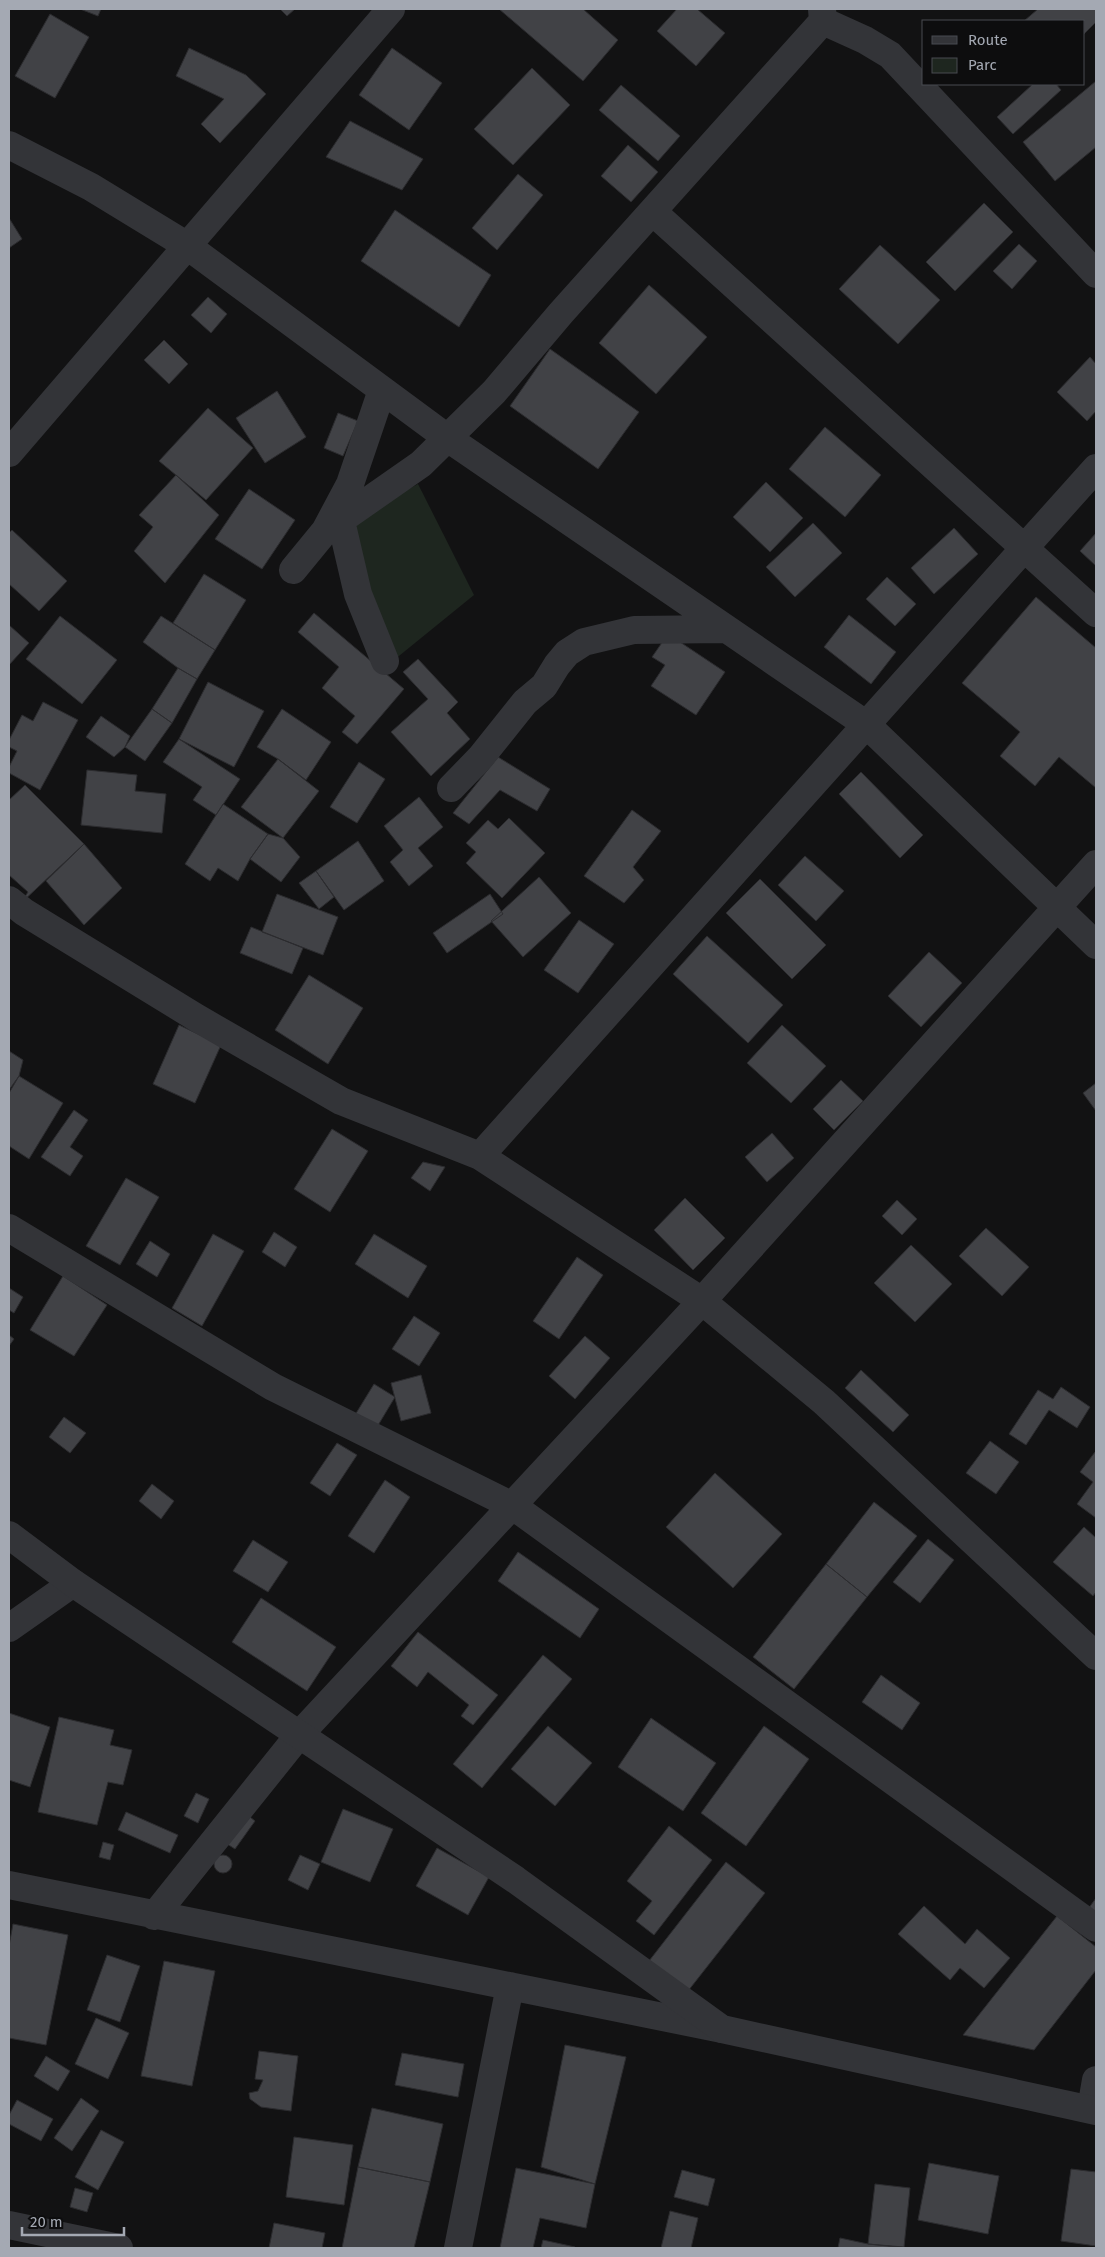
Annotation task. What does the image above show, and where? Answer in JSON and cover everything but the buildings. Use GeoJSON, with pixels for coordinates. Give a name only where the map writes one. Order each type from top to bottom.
{"type":"FeatureCollection","features":[{"type":"Feature","properties":{"kind":"street"},"geometry":{"type":"LineString","coordinates":[[9,453],[391,9]]}},
{"type":"Feature","properties":{"kind":"street"},"geometry":{"type":"LineString","coordinates":[[293,570],[333,526],[421,464],[446,437],[494,392],[823,15],[890,55],[1096,274]]}},
{"type":"Feature","properties":{"kind":"street"},"geometry":{"type":"LineString","coordinates":[[9,145],[91,187],[186,245],[446,437],[867,725],[1096,945]]}},
{"type":"Feature","properties":{"kind":"street"},"geometry":{"type":"LineString","coordinates":[[653,212],[1096,613]]}},
{"type":"Feature","properties":{"kind":"street"},"geometry":{"type":"LineString","coordinates":[[382,390],[350,484],[333,526],[385,662]]}},
{"type":"Feature","properties":{"kind":"street"},"geometry":{"type":"LineString","coordinates":[[480,1156],[867,725],[1023,547],[1096,468]]}},
{"type":"Feature","properties":{"kind":"street"},"geometry":{"type":"LineString","coordinates":[[451,788],[480,757],[524,702],[544,686],[556,665],[567,654],[584,642],[634,630],[726,629]]}},
{"type":"Feature","properties":{"kind":"street"},"geometry":{"type":"LineString","coordinates":[[154,1916],[299,1735],[702,1301],[1096,864]]}},
{"type":"Feature","properties":{"kind":"street"},"geometry":{"type":"LineString","coordinates":[[9,900],[24,912],[197,1018],[341,1101],[480,1156],[702,1301],[824,1402],[1096,1656]]}},
{"type":"Feature","properties":{"kind":"street"},"geometry":{"type":"LineString","coordinates":[[9,1228],[273,1387],[513,1506],[1096,1928]]}},
{"type":"Feature","properties":{"kind":"street"},"geometry":{"type":"LineString","coordinates":[[9,1535],[74,1583],[516,1880],[722,2029]]}},
{"type":"Feature","properties":{"kind":"street"},"geometry":{"type":"LineString","coordinates":[[9,1628],[74,1583]]}},
{"type":"Feature","properties":{"kind":"street"},"geometry":{"type":"LineString","coordinates":[[9,1885],[154,1916],[722,2029],[1094,2110],[1096,2080]]}},
{"type":"Feature","properties":{"kind":"street"},"geometry":{"type":"LineString","coordinates":[[458,2248],[510,1986]]}},
{"type":"Feature","properties":{"kind":"street"},"geometry":{"type":"LineString","coordinates":[[9,2225],[119,2248]]}},
{"type":"Feature","properties":{"kind":"green space"},"geometry":{"type":"Polygon","coordinates":[[[418,484],[474,595],[378,673],[333,529],[418,484]]]}}]}
